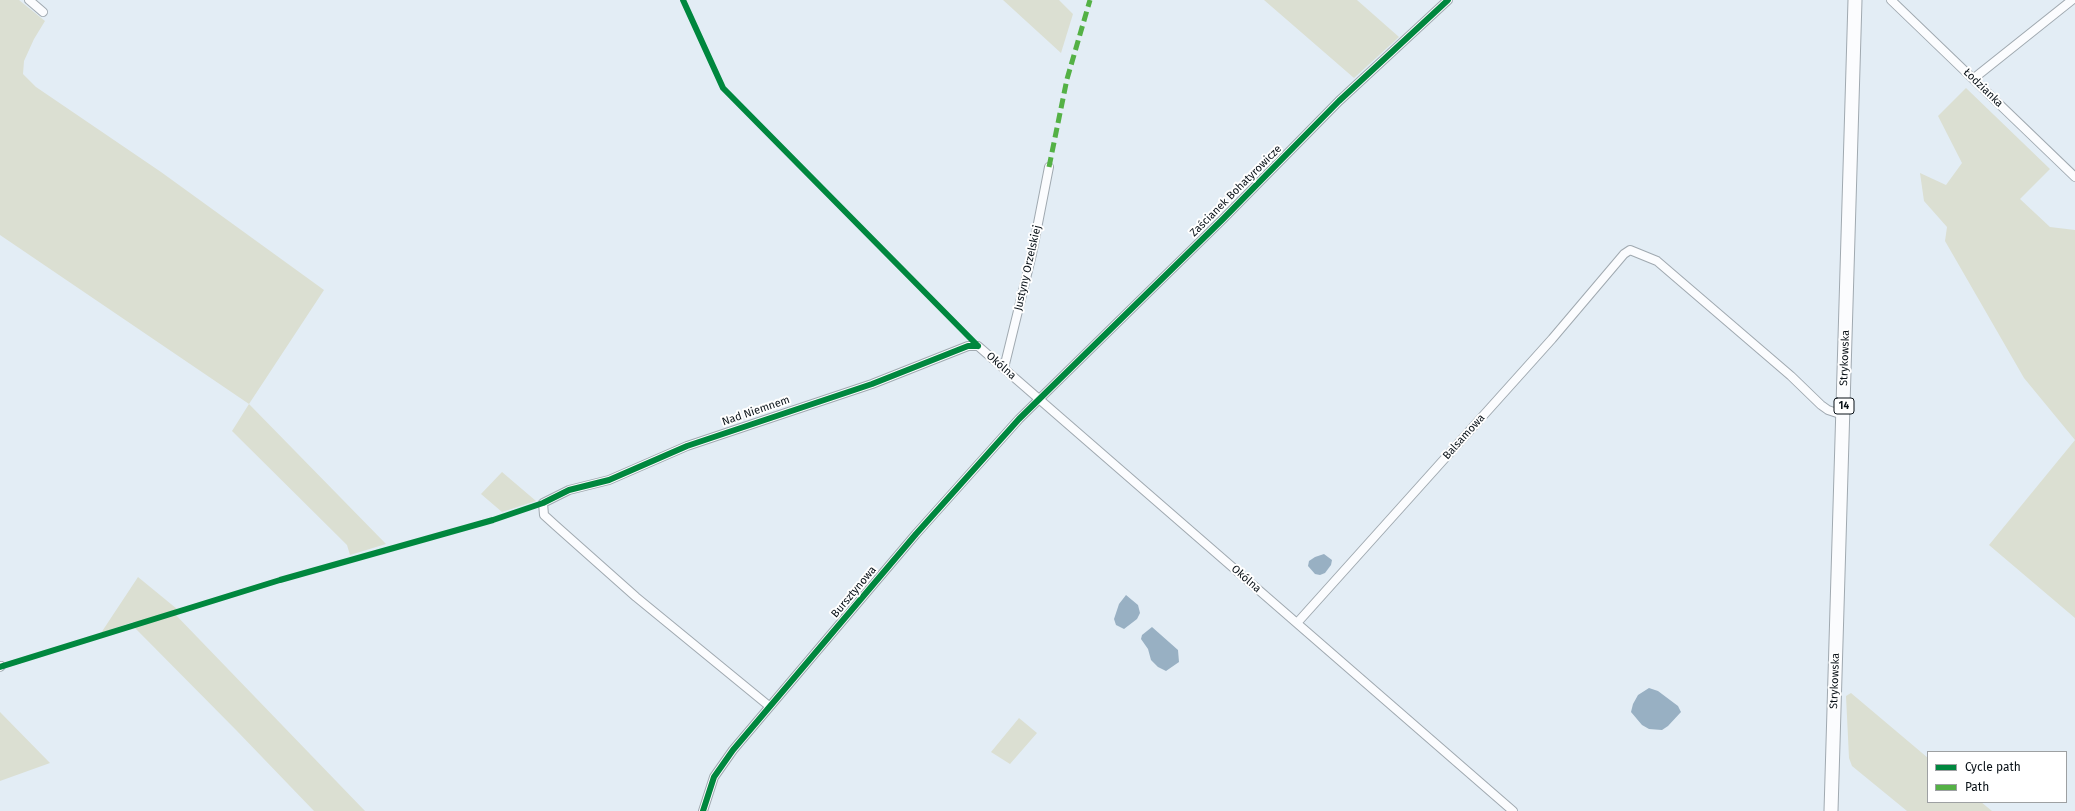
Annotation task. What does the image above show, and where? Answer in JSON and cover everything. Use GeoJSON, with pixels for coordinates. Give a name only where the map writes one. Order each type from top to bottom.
{"type":"FeatureCollection","features":[{"type":"Feature","properties":{"kind":"main road","name":"Strykowska"},"geometry":{"type":"LineString","coordinates":[[1831,811],[1855,0]]}},
{"type":"Feature","properties":{"kind":"street"},"geometry":{"type":"LineString","coordinates":[[29,0],[43,12]]}},
{"type":"Feature","properties":{"kind":"street","name":"Zaścianek Bohatyrowicze"},"geometry":{"type":"LineString","coordinates":[[1038,398],[1223,219],[1339,101],[1448,0]]}},
{"type":"Feature","properties":{"kind":"street","name":"Łodzianka"},"geometry":{"type":"LineString","coordinates":[[1891,0],[2075,177]]}},
{"type":"Feature","properties":{"kind":"street"},"geometry":{"type":"LineString","coordinates":[[1974,79],[2072,0]]}},
{"type":"Feature","properties":{"kind":"street","name":"Justyny Orzelskiej"},"geometry":{"type":"LineString","coordinates":[[1004,368],[1034,242],[1049,166]]}},
{"type":"Feature","properties":{"kind":"street","name":"Balsamowa"},"geometry":{"type":"LineString","coordinates":[[1297,623],[1552,338],[1624,254],[1630,250],[1657,261],[1791,376],[1821,405],[1828,410],[1843,415]]}},
{"type":"Feature","properties":{"kind":"street","name":"Nad Niemnem"},"geometry":{"type":"LineString","coordinates":[[769,706],[636,597],[555,526],[544,515],[543,503],[569,490],[609,480],[687,446],[872,384],[968,346],[978,346]]}},
{"type":"Feature","properties":{"kind":"street","name":"Okólna"},"geometry":{"type":"LineString","coordinates":[[978,346],[1513,811]]}},
{"type":"Feature","properties":{"kind":"street","name":"Bursztynowa"},"geometry":{"type":"LineString","coordinates":[[703,811],[705,800],[714,777],[733,750],[916,534],[1038,398]]}},
{"type":"Feature","properties":{"kind":"shaded area"},"geometry":{"type":"Polygon","coordinates":[[[0,0],[19,0],[45,21],[34,39],[24,61],[23,74],[36,87],[161,172],[324,290],[249,404],[0,235],[0,0]]]}},
{"type":"Feature","properties":{"kind":"shaded area"},"geometry":{"type":"Polygon","coordinates":[[[1003,0],[1059,0],[1073,14],[1061,53],[1003,0]]]}},
{"type":"Feature","properties":{"kind":"shaded area"},"geometry":{"type":"Polygon","coordinates":[[[1264,0],[1357,0],[1399,37],[1354,78],[1264,0]]]}},
{"type":"Feature","properties":{"kind":"shaded area"},"geometry":{"type":"Polygon","coordinates":[[[1966,88],[2050,169],[2020,199],[2050,227],[2075,230],[2075,440],[2024,378],[1945,241],[1947,227],[1924,201],[1920,173],[1946,185],[1962,163],[1938,116],[1966,88]]]}},
{"type":"Feature","properties":{"kind":"shaded area"},"geometry":{"type":"Polygon","coordinates":[[[249,404],[386,544],[350,555],[347,545],[232,431],[249,404]]]}},
{"type":"Feature","properties":{"kind":"shaded area"},"geometry":{"type":"Polygon","coordinates":[[[2075,440],[2075,618],[1989,545],[2075,440]]]}},
{"type":"Feature","properties":{"kind":"shaded area"},"geometry":{"type":"Polygon","coordinates":[[[502,472],[536,501],[502,512],[481,494],[502,472]]]}},
{"type":"Feature","properties":{"kind":"shaded area"},"geometry":{"type":"Polygon","coordinates":[[[138,577],[177,609],[172,611],[365,811],[314,811],[134,627],[133,622],[101,633],[138,577]]]}},
{"type":"Feature","properties":{"kind":"shaded area"},"geometry":{"type":"Polygon","coordinates":[[[1851,693],[1927,757],[1927,803],[1982,803],[1992,811],[1907,811],[1852,766],[1849,758],[1846,696],[1851,693]]]}},
{"type":"Feature","properties":{"kind":"shaded area"},"geometry":{"type":"Polygon","coordinates":[[[0,712],[50,763],[0,781],[0,712]]]}},
{"type":"Feature","properties":{"kind":"shaded area"},"geometry":{"type":"Polygon","coordinates":[[[1019,718],[1037,733],[1010,764],[991,752],[1019,718]]]}},
{"type":"Feature","properties":{"kind":"water"},"geometry":{"type":"Polygon","coordinates":[[[1324,554],[1332,560],[1331,565],[1325,573],[1320,575],[1315,574],[1308,566],[1309,561],[1324,554]]]}},
{"type":"Feature","properties":{"kind":"water"},"geometry":{"type":"Polygon","coordinates":[[[1126,595],[1138,605],[1140,613],[1137,619],[1124,629],[1116,625],[1114,619],[1119,604],[1126,595]]]}},
{"type":"Feature","properties":{"kind":"water"},"geometry":{"type":"Polygon","coordinates":[[[1152,627],[1178,650],[1179,662],[1166,671],[1158,667],[1151,660],[1148,649],[1141,639],[1142,635],[1152,627]]]}},
{"type":"Feature","properties":{"kind":"water"},"geometry":{"type":"Polygon","coordinates":[[[1649,688],[1658,691],[1678,706],[1681,712],[1668,726],[1662,730],[1649,729],[1642,725],[1631,712],[1638,695],[1649,688]]]}},
{"type":"Feature","properties":{"kind":"marked path"},"geometry":{"type":"LineString","coordinates":[[1049,167],[1067,79],[1090,0]]}},
{"type":"Feature","properties":{"kind":"cycle path"},"geometry":{"type":"LineString","coordinates":[[683,0],[723,88],[978,346]]}},
{"type":"Feature","properties":{"kind":"cycle path"},"geometry":{"type":"LineString","coordinates":[[703,811],[714,777],[733,750],[916,534],[1019,419],[1223,219],[1339,101],[1448,0]]}},
{"type":"Feature","properties":{"kind":"cycle path"},"geometry":{"type":"LineString","coordinates":[[0,667],[280,580],[493,520],[543,503],[569,490],[609,480],[687,446],[872,384],[968,346],[978,346]]}}]}
